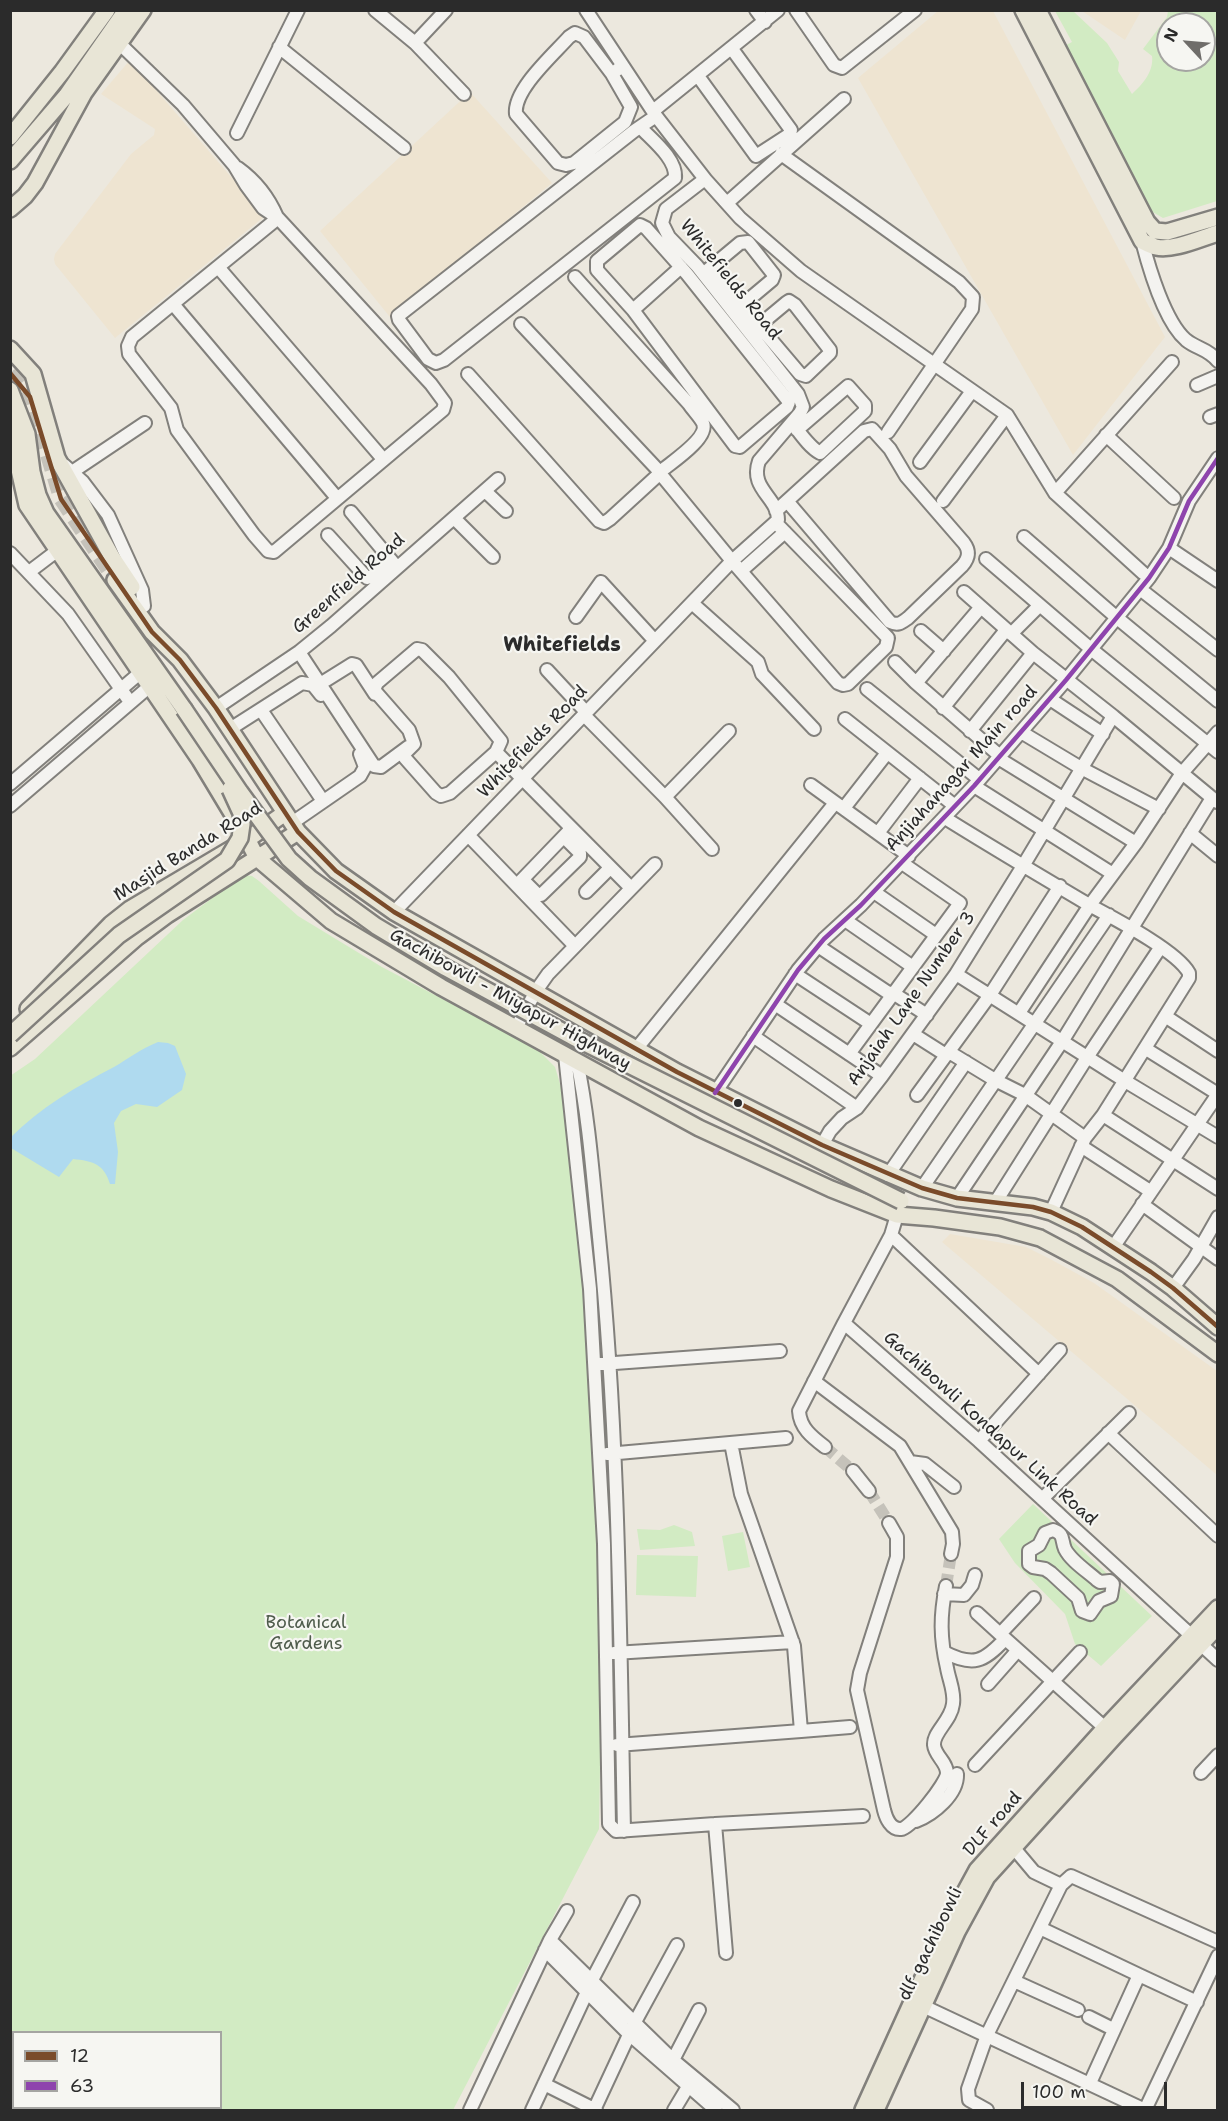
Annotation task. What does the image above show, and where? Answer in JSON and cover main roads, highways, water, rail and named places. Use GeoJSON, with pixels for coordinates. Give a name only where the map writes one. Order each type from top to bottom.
{"type":"FeatureCollection","features":[{"type":"Feature","properties":{"kind":"main road"},"geometry":{"type":"LineString","coordinates":[[10,138],[107,10]]}},
{"type":"Feature","properties":{"kind":"main road"},"geometry":{"type":"LineString","coordinates":[[10,161],[66,96],[126,10]]}},
{"type":"Feature","properties":{"kind":"main road"},"geometry":{"type":"LineString","coordinates":[[10,208],[25,196],[34,183],[84,93],[143,10]]}},
{"type":"Feature","properties":{"kind":"main road"},"geometry":{"type":"LineString","coordinates":[[1023,10],[1147,222],[1155,231],[1167,232],[1218,217]]}},
{"type":"Feature","properties":{"kind":"main road"},"geometry":{"type":"LineString","coordinates":[[1038,10],[1142,241],[1155,247],[1167,247],[1218,233]]}},
{"type":"Feature","properties":{"kind":"main road"},"geometry":{"type":"LineString","coordinates":[[10,350],[33,374],[57,458],[112,557],[154,621],[152,632]]}},
{"type":"Feature","properties":{"kind":"main road"},"geometry":{"type":"LineString","coordinates":[[10,390],[27,434],[32,472],[46,513],[289,859],[310,878],[376,926],[446,968],[899,1208],[934,1218],[1000,1227],[1040,1238],[1117,1279],[1218,1354]]}},
{"type":"Feature","properties":{"kind":"main road","name":"Gachibowli - Miyapur Highway"},"geometry":{"type":"LineString","coordinates":[[10,418],[27,505],[200,760],[257,858],[332,921],[441,987],[699,1128],[831,1189],[899,1208]]}},
{"type":"Feature","properties":{"kind":"main road","name":"Gachibowli - Miyapur Highway"},"geometry":{"type":"LineString","coordinates":[[115,580],[152,632],[180,660],[216,708],[292,823],[336,872],[394,912],[715,1092],[822,1145],[922,1188],[957,1198],[1033,1207],[1051,1212],[1082,1227],[1130,1256],[1216,1321]]}},
{"type":"Feature","properties":{"kind":"main road"},"geometry":{"type":"LineString","coordinates":[[10,1035],[119,934],[180,891],[212,872],[235,850],[243,824],[241,813],[184,709]]}},
{"type":"Feature","properties":{"kind":"main road"},"geometry":{"type":"LineString","coordinates":[[10,1048],[136,938],[167,915],[257,858],[292,823]]}},
{"type":"Feature","properties":{"kind":"main road","name":"Masjid Banda Road"},"geometry":{"type":"LineString","coordinates":[[10,1025],[111,924],[130,909],[248,839],[292,823]]}},
{"type":"Feature","properties":{"kind":"main road"},"geometry":{"type":"LineString","coordinates":[[1117,1279],[1130,1256]]}},
{"type":"Feature","properties":{"kind":"main road"},"geometry":{"type":"LineString","coordinates":[[1139,1294],[1151,1272]]}},
{"type":"Feature","properties":{"kind":"main road","name":"DLF road"},"geometry":{"type":"LineString","coordinates":[[863,2110],[946,1927],[977,1870],[1105,1728],[1196,1641],[1218,1608]]}},
{"type":"Feature","properties":{"kind":"main road","name":"dlf gachibowli"},"geometry":{"type":"LineString","coordinates":[[876,2110],[923,2006],[975,1897],[987,1877],[1196,1641],[1218,1626]]}},
{"type":"Feature","properties":{"kind":"water"},"geometry":{"type":"Polygon","coordinates":[[[158,1042],[175,1046],[186,1074],[182,1090],[157,1107],[136,1104],[121,1111],[114,1123],[118,1152],[115,1184],[110,1184],[101,1168],[92,1163],[73,1159],[59,1177],[11,1148],[11,1137],[47,1107],[86,1082],[158,1042]]]}},
{"type":"Feature","properties":{"kind":"tunnel"},"geometry":{"type":"LineString","coordinates":[[10,373],[30,397],[61,499],[115,580]]}},
{"type":"Feature","properties":{"kind":"tunnel"},"geometry":{"type":"LineString","coordinates":[[825,1447],[853,1471]]}},
{"type":"Feature","properties":{"kind":"tunnel"},"geometry":{"type":"LineString","coordinates":[[869,1491],[889,1523]]}},
{"type":"Feature","properties":{"kind":"tunnel"},"geometry":{"type":"LineString","coordinates":[[946,1586],[951,1554]]}},
{"type":"Feature","properties":{"kind":"district","name":"Whitefields"},"geometry":{"type":"Point","coordinates":[562,646]}},
{"type":"Feature","properties":{"kind":"park label","name":"Botanical Gardens"},"geometry":{"type":"Point","coordinates":[306,1633]}}]}
